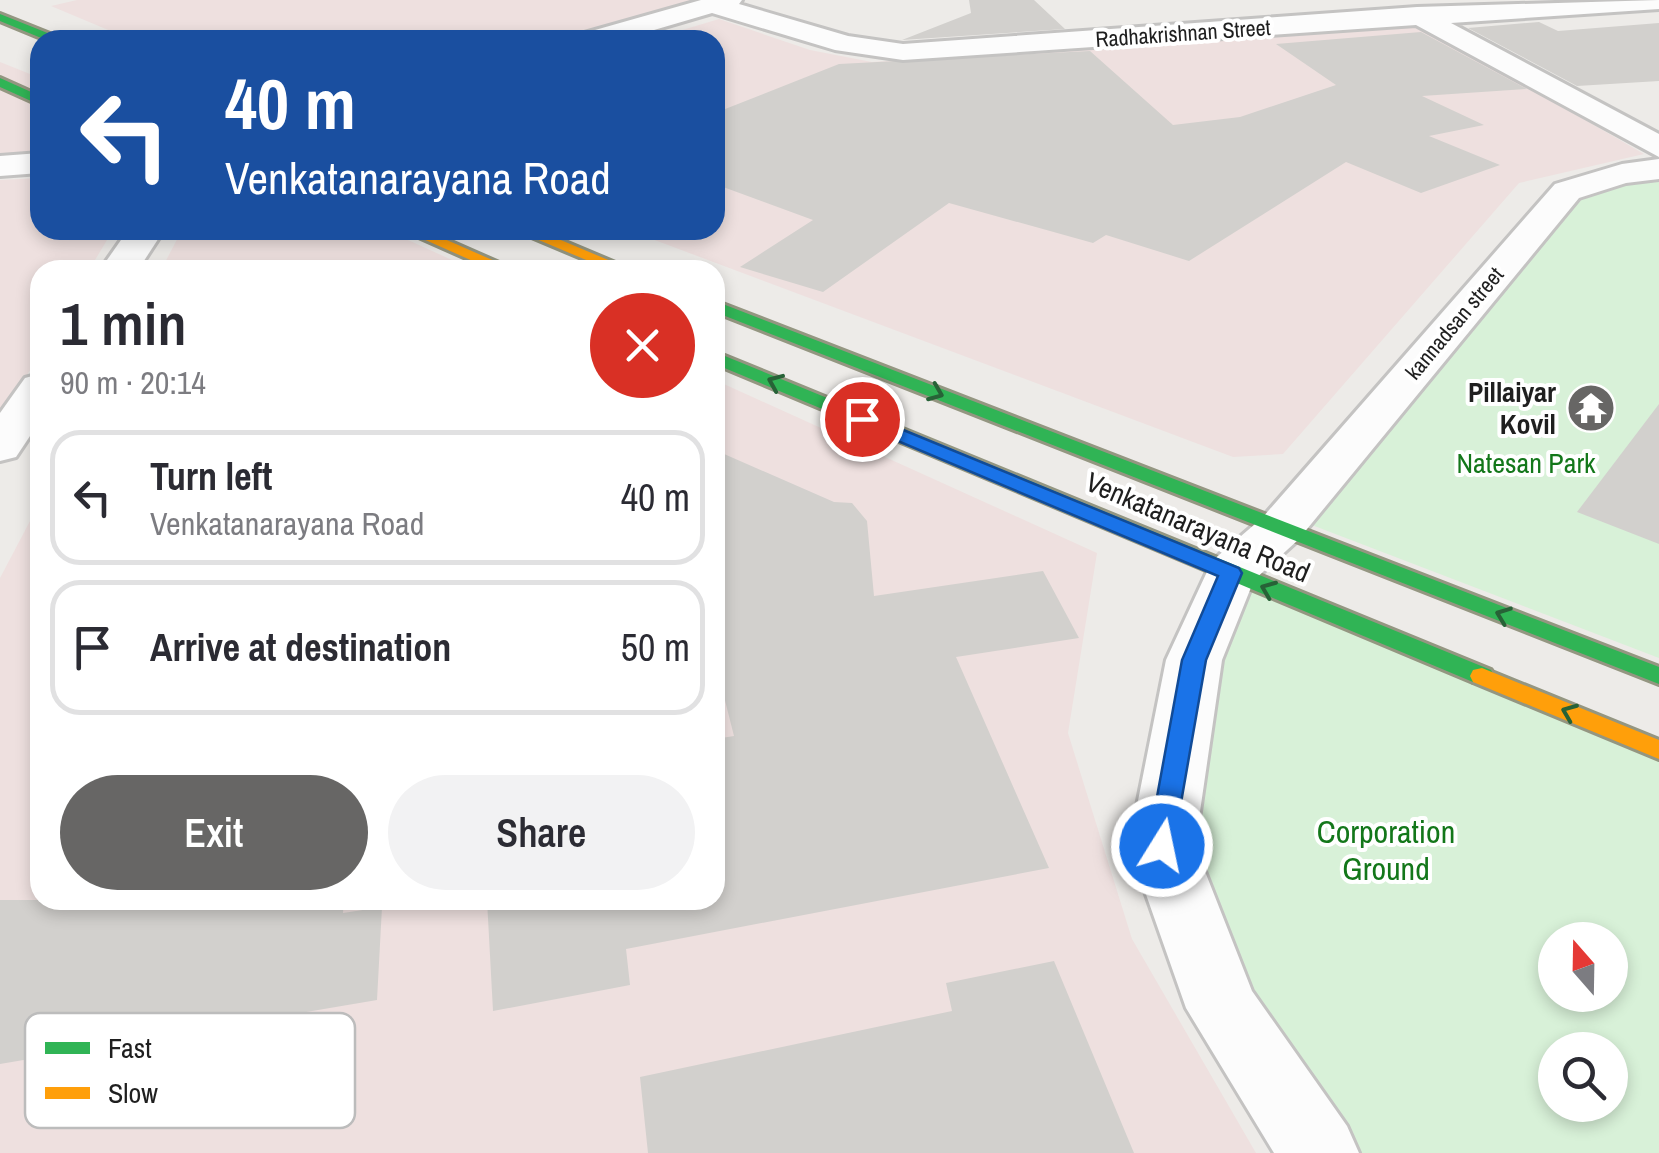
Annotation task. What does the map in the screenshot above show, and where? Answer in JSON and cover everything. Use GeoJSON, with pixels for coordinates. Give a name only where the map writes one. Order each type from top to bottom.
{"type":"FeatureCollection","features":[{"type":"Feature","properties":{"kind":"main road"},"geometry":{"type":"LineString","coordinates":[[0,16],[33,30]]}},
{"type":"Feature","properties":{"kind":"main road"},"geometry":{"type":"LineString","coordinates":[[0,82],[30,96]]}},
{"type":"Feature","properties":{"kind":"main road"},"geometry":{"type":"LineString","coordinates":[[435,240],[482,260]]}},
{"type":"Feature","properties":{"kind":"main road"},"geometry":{"type":"LineString","coordinates":[[548,240],[599,260]]}},
{"type":"Feature","properties":{"kind":"main road","name":"Venkatanarayana Road"},"geometry":{"type":"LineString","coordinates":[[725,310],[1659,676]]}},
{"type":"Feature","properties":{"kind":"main road","name":"Venkatanarayana Road"},"geometry":{"type":"LineString","coordinates":[[725,361],[1659,750]]}},
{"type":"Feature","properties":{"kind":"street"},"geometry":{"type":"LineString","coordinates":[[1390,0],[1659,146]]}},
{"type":"Feature","properties":{"kind":"street","name":"Radhakrishnan Street"},"geometry":{"type":"LineString","coordinates":[[721,2],[844,44],[903,52],[1659,1]]}},
{"type":"Feature","properties":{"kind":"street"},"geometry":{"type":"LineString","coordinates":[[624,30],[721,2]]}},
{"type":"Feature","properties":{"kind":"street"},"geometry":{"type":"LineString","coordinates":[[0,166],[30,164]]}},
{"type":"Feature","properties":{"kind":"street","name":"kannadsan street"},"geometry":{"type":"LineString","coordinates":[[1231,573],[1280,529],[1566,191],[1622,174],[1659,169]]}},
{"type":"Feature","properties":{"kind":"street"},"geometry":{"type":"LineString","coordinates":[[0,447],[30,402]]}},
{"type":"Feature","properties":{"kind":"street"},"geometry":{"type":"LineString","coordinates":[[1231,573],[1194,660],[1162,846],[1222,1008],[1319,1153]]}},
{"type":"Feature","properties":{"kind":"shaded area"},"geometry":{"type":"Polygon","coordinates":[[[77,0],[711,0],[607,30],[108,30],[51,6],[77,0]]]}},
{"type":"Feature","properties":{"kind":"shaded area"},"geometry":{"type":"Polygon","coordinates":[[[719,19],[810,50],[872,62],[1423,26],[1644,154],[1519,183],[1283,454],[1233,457],[725,266],[725,260],[708,260],[655,240],[725,240],[725,30],[682,30],[719,19]]]}},
{"type":"Feature","properties":{"kind":"shaded area"},"geometry":{"type":"Polygon","coordinates":[[[0,62],[30,74],[30,157],[0,159],[0,62]]]}},
{"type":"Feature","properties":{"kind":"shaded area"},"geometry":{"type":"Polygon","coordinates":[[[30,178],[30,240],[107,240],[95,260],[30,260],[30,370],[0,421],[0,180],[30,178]]]}},
{"type":"Feature","properties":{"kind":"shaded area"},"geometry":{"type":"Polygon","coordinates":[[[177,240],[408,240],[452,260],[166,260],[177,240]]]}},
{"type":"Feature","properties":{"kind":"shaded area"},"geometry":{"type":"Polygon","coordinates":[[[725,385],[1097,553],[1068,733],[1132,939],[1256,1153],[0,1153],[0,578],[30,521],[30,910],[725,910],[725,385]]]}},
{"type":"Feature","properties":{"kind":"green space","name":"Natesan Park"},"geometry":{"type":"Polygon","coordinates":[[[1659,176],[1659,658],[1304,522],[1577,194],[1659,176]]]}},
{"type":"Feature","properties":{"kind":"green space","name":"Corporation Ground"},"geometry":{"type":"Polygon","coordinates":[[[1248,589],[1659,757],[1659,1153],[1340,1153],[1244,1013],[1185,856],[1213,675],[1248,589]]]}},
{"type":"Feature","properties":{"kind":"building"},"geometry":{"type":"Polygon","coordinates":[[[969,0],[1034,0],[1065,29],[902,40],[971,13],[969,0]]]}},
{"type":"Feature","properties":{"kind":"building"},"geometry":{"type":"Polygon","coordinates":[[[1539,22],[1558,31],[1659,23],[1659,81],[1577,86],[1468,28],[1539,22]]]}},
{"type":"Feature","properties":{"kind":"building"},"geometry":{"type":"Polygon","coordinates":[[[1421,32],[1527,89],[1422,96],[1484,125],[1429,136],[1500,165],[1421,193],[1346,162],[1189,261],[1106,235],[1093,243],[949,203],[823,292],[740,267],[813,220],[725,188],[725,109],[839,64],[1090,51],[1173,125],[1240,117],[1336,85],[1276,44],[1421,32]]]}},
{"type":"Feature","properties":{"kind":"building"},"geometry":{"type":"Polygon","coordinates":[[[1659,404],[1659,544],[1577,512],[1659,404]]]}},
{"type":"Feature","properties":{"kind":"building"},"geometry":{"type":"Polygon","coordinates":[[[725,454],[834,502],[852,503],[867,521],[874,596],[1043,571],[1079,638],[956,657],[1049,868],[626,949],[630,985],[493,1011],[488,910],[725,910],[725,737],[734,736],[725,700],[725,454]]]}},
{"type":"Feature","properties":{"kind":"building"},"geometry":{"type":"Polygon","coordinates":[[[0,900],[30,900],[30,910],[343,910],[343,913],[382,910],[377,1000],[300,1013],[25,1013],[25,1060],[0,1064],[0,900]]]}},
{"type":"Feature","properties":{"kind":"building"},"geometry":{"type":"Polygon","coordinates":[[[1054,961],[1134,1153],[648,1153],[640,1077],[952,1011],[946,983],[1054,961]]]}},
{"type":"Feature","properties":{"kind":"traffic: fast"},"geometry":{"type":"LineString","coordinates":[[0,17],[32,30]]}},
{"type":"Feature","properties":{"kind":"traffic: fast"},"geometry":{"type":"LineString","coordinates":[[0,82],[30,96]]}},
{"type":"Feature","properties":{"kind":"traffic: fast"},"geometry":{"type":"LineString","coordinates":[[725,310],[1659,676]]}},
{"type":"Feature","properties":{"kind":"traffic: fast"},"geometry":{"type":"LineString","coordinates":[[725,361],[1482,676]]}},
{"type":"Feature","properties":{"kind":"traffic: slow"},"geometry":{"type":"LineString","coordinates":[[435,240],[483,260]]}},
{"type":"Feature","properties":{"kind":"traffic: slow"},"geometry":{"type":"LineString","coordinates":[[548,240],[599,260]]}},
{"type":"Feature","properties":{"kind":"traffic: slow"},"geometry":{"type":"LineString","coordinates":[[1482,676],[1659,750]]}},
{"type":"Feature","properties":{"kind":"place","name":"Pillaiyar Kovil"},"geometry":{"type":"Point","coordinates":[1591,408]}},
{"type":"Feature","properties":{"kind":"route"},"geometry":{"type":"LineString","coordinates":[[862,419],[1231,573],[1194,660],[1162,846]]}}]}
